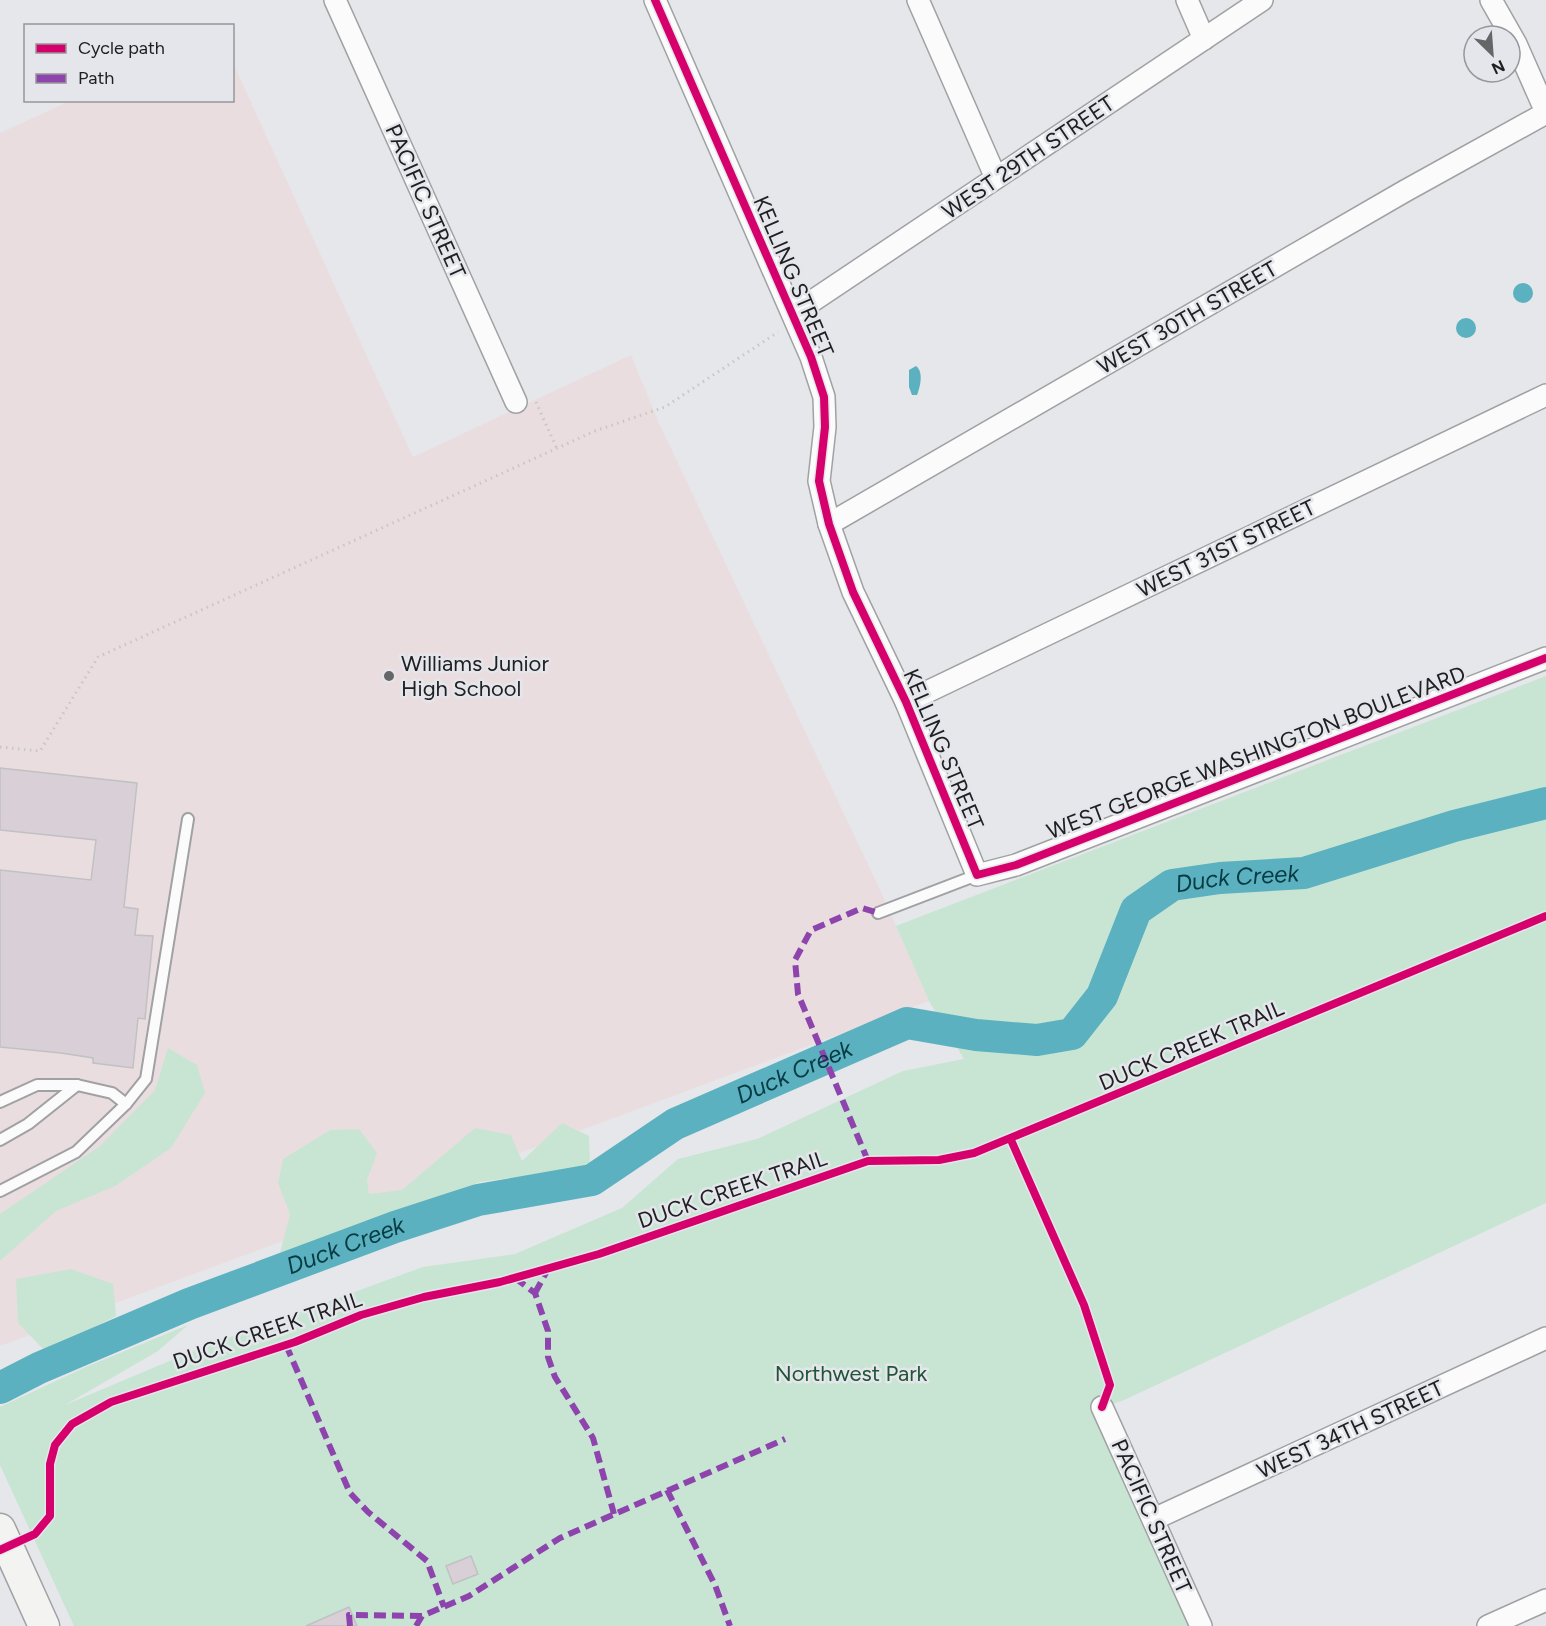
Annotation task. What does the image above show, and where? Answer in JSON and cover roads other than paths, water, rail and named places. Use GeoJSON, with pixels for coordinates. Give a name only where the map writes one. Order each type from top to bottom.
{"type":"FeatureCollection","features":[{"type":"Feature","properties":{"kind":"main road"},"geometry":{"type":"LineString","coordinates":[[0,1529],[44,1626]]}},
{"type":"Feature","properties":{"kind":"street","name":"PACIFIC STREET"},"geometry":{"type":"LineString","coordinates":[[335,0],[516,402]]}},
{"type":"Feature","properties":{"kind":"street","name":"KELLING STREET"},"geometry":{"type":"LineString","coordinates":[[655,0],[811,357],[824,397],[825,427],[819,481],[829,524],[853,592],[906,702],[977,875]]}},
{"type":"Feature","properties":{"kind":"street"},"geometry":{"type":"LineString","coordinates":[[918,0],[996,178]]}},
{"type":"Feature","properties":{"kind":"street"},"geometry":{"type":"LineString","coordinates":[[1187,0],[1204,39]]}},
{"type":"Feature","properties":{"kind":"street","name":"WEST 29TH STREET"},"geometry":{"type":"LineString","coordinates":[[793,314],[1262,0]]}},
{"type":"Feature","properties":{"kind":"street"},"geometry":{"type":"LineString","coordinates":[[1491,0],[1516,44],[1546,112]]}},
{"type":"Feature","properties":{"kind":"street","name":"WEST 30TH STREET"},"geometry":{"type":"LineString","coordinates":[[829,524],[1405,190],[1546,112]]}},
{"type":"Feature","properties":{"kind":"street","name":"WEST 31ST STREET"},"geometry":{"type":"LineString","coordinates":[[906,702],[1546,395]]}},
{"type":"Feature","properties":{"kind":"street","name":"WEST GEORGE WASHINGTON BOULEVARD"},"geometry":{"type":"LineString","coordinates":[[977,875],[1016,865],[1546,658]]}},
{"type":"Feature","properties":{"kind":"street","name":"WEST 34TH STREET"},"geometry":{"type":"LineString","coordinates":[[1154,1519],[1546,1338]]}},
{"type":"Feature","properties":{"kind":"street","name":"PACIFIC STREET"},"geometry":{"type":"LineString","coordinates":[[1102,1407],[1201,1626]]}},
{"type":"Feature","properties":{"kind":"street"},"geometry":{"type":"LineString","coordinates":[[1488,1626],[1546,1599]]}},
{"type":"Feature","properties":{"kind":"lane"},"geometry":{"type":"LineString","coordinates":[[0,1191],[76,1152],[126,1104],[146,1079],[189,819]]}},
{"type":"Feature","properties":{"kind":"lane"},"geometry":{"type":"LineString","coordinates":[[878,913],[977,875]]}},
{"type":"Feature","properties":{"kind":"lane"},"geometry":{"type":"LineString","coordinates":[[0,1102],[37,1085],[77,1085],[112,1093],[126,1104]]}},
{"type":"Feature","properties":{"kind":"lane"},"geometry":{"type":"LineString","coordinates":[[0,1140],[28,1124],[77,1085]]}},
{"type":"Feature","properties":{"kind":"water"},"geometry":{"type":"Polygon","coordinates":[[[1523,283],[1530,286],[1533,293],[1530,300],[1523,303],[1516,300],[1513,293],[1516,286],[1523,283]]]}},
{"type":"Feature","properties":{"kind":"water"},"geometry":{"type":"Polygon","coordinates":[[[1466,318],[1473,321],[1476,328],[1473,335],[1466,338],[1459,335],[1456,328],[1459,321],[1466,318]]]}},
{"type":"Feature","properties":{"kind":"water"},"geometry":{"type":"Polygon","coordinates":[[[916,366],[921,376],[920,384],[917,395],[912,395],[909,387],[909,370],[916,366]]]}},
{"type":"Feature","properties":{"kind":"waterway","name":"Duck Creek"},"geometry":{"type":"LineString","coordinates":[[0,1388],[39,1368],[189,1304],[395,1227],[478,1200],[592,1180],[675,1124],[907,1023],[976,1035],[1037,1040],[1072,1034],[1102,996],[1136,910],[1172,885],[1220,878],[1304,873],[1454,826],[1546,803]]}},
{"type":"Feature","properties":{"kind":"place","name":"Williams Junior High School"},"geometry":{"type":"Point","coordinates":[389,676]}},
{"type":"Feature","properties":{"kind":"park label","name":"Northwest Park"},"geometry":{"type":"Point","coordinates":[851,1373]}}]}
